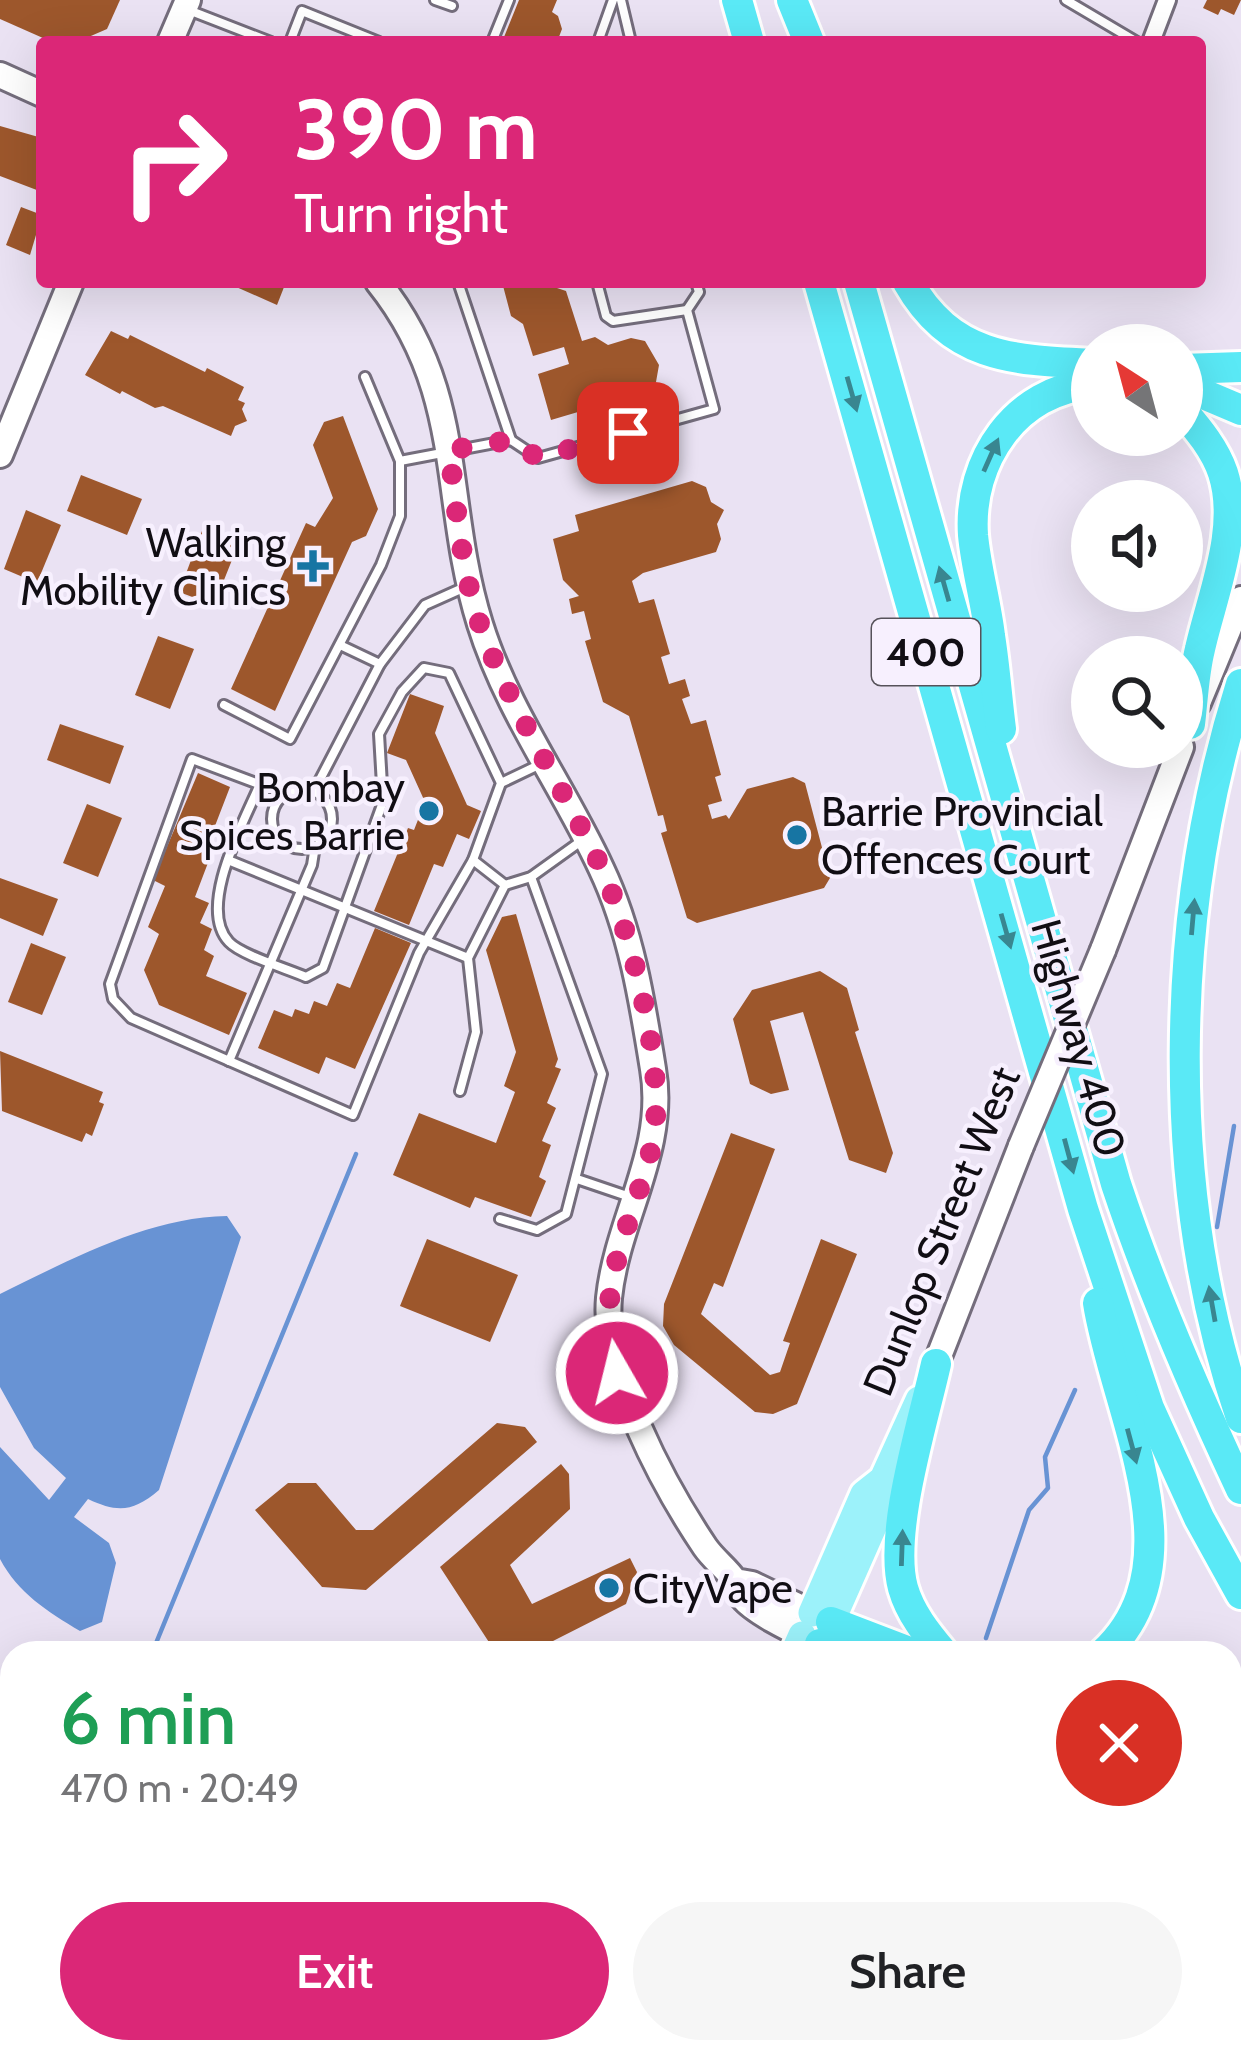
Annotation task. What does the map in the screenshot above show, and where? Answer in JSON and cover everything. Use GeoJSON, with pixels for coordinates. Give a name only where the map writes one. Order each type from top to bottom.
{"type":"FeatureCollection","features":[{"type":"Feature","properties":{"kind":"highway"},"geometry":{"type":"LineString","coordinates":[[737,0],[747,36]]}},
{"type":"Feature","properties":{"kind":"highway"},"geometry":{"type":"LineString","coordinates":[[779,0],[789,36]]}},
{"type":"Feature","properties":{"kind":"highway"},"geometry":{"type":"LineString","coordinates":[[792,0],[807,36]]}},
{"type":"Feature","properties":{"kind":"highway","name":"Highway 400"},"geometry":{"type":"LineString","coordinates":[[821,288],[1084,1208],[1149,1408],[1199,1518],[1241,1594]]}},
{"type":"Feature","properties":{"kind":"highway","name":"Highway 400"},"geometry":{"type":"LineString","coordinates":[[861,288],[1086,1085],[1143,1264],[1189,1379],[1241,1489]]}},
{"type":"Feature","properties":{"kind":"highway"},"geometry":{"type":"LineString","coordinates":[[911,288],[921,305],[951,335],[983,351],[1071,361]]}},
{"type":"Feature","properties":{"kind":"highway"},"geometry":{"type":"LineString","coordinates":[[1203,368],[1241,367]]}},
{"type":"Feature","properties":{"kind":"highway"},"geometry":{"type":"LineString","coordinates":[[1010,818],[973,531],[979,485],[992,444],[1022,410],[1048,393],[1071,388]]}},
{"type":"Feature","properties":{"kind":"highway"},"geometry":{"type":"LineString","coordinates":[[1203,394],[1241,410]]}},
{"type":"Feature","properties":{"kind":"highway"},"geometry":{"type":"LineString","coordinates":[[1203,435],[1224,474],[1227,501],[1226,544],[1203,637]]}},
{"type":"Feature","properties":{"kind":"highway"},"geometry":{"type":"LineString","coordinates":[[1241,684],[1203,835],[1186,1022],[1194,1204],[1215,1324],[1241,1418]]}},
{"type":"Feature","properties":{"kind":"highway"},"geometry":{"type":"LineString","coordinates":[[1084,1208],[1103,1333],[1150,1514],[1150,1574],[1134,1620],[1115,1641]]}},
{"type":"Feature","properties":{"kind":"highway"},"geometry":{"type":"LineString","coordinates":[[934,1641],[903,1587],[899,1550],[936,1364]]}},
{"type":"Feature","properties":{"kind":"main road","name":"Dunlop Street West"},"geometry":{"type":"LineString","coordinates":[[816,1639],[884,1502],[883,1479],[936,1364]]}},
{"type":"Feature","properties":{"kind":"street"},"geometry":{"type":"LineString","coordinates":[[1153,36],[1168,0]]}},
{"type":"Feature","properties":{"kind":"street"},"geometry":{"type":"LineString","coordinates":[[173,36],[186,4]]}},
{"type":"Feature","properties":{"kind":"street"},"geometry":{"type":"LineString","coordinates":[[0,75],[36,91]]}},
{"type":"Feature","properties":{"kind":"street"},"geometry":{"type":"LineString","coordinates":[[0,455],[69,288]]}},
{"type":"Feature","properties":{"kind":"street"},"geometry":{"type":"LineString","coordinates":[[383,288],[426,357],[449,450],[481,627],[628,935],[655,1076],[654,1139],[617,1249],[608,1300],[610,1350],[624,1395],[690,1522],[735,1581],[752,1583],[816,1639]]}},
{"type":"Feature","properties":{"kind":"street","name":"Dunlop Street West"},"geometry":{"type":"LineString","coordinates":[[1203,692],[1241,599]]}},
{"type":"Feature","properties":{"kind":"street","name":"Dunlop Street West"},"geometry":{"type":"LineString","coordinates":[[936,1364],[1173,768]]}},
{"type":"Feature","properties":{"kind":"lane"},"geometry":{"type":"LineString","coordinates":[[435,0],[452,6]]}},
{"type":"Feature","properties":{"kind":"lane"},"geometry":{"type":"LineString","coordinates":[[494,36],[508,0]]}},
{"type":"Feature","properties":{"kind":"lane"},"geometry":{"type":"LineString","coordinates":[[601,36],[617,0]]}},
{"type":"Feature","properties":{"kind":"lane"},"geometry":{"type":"LineString","coordinates":[[617,0],[629,36]]}},
{"type":"Feature","properties":{"kind":"lane"},"geometry":{"type":"LineString","coordinates":[[1066,0],[1127,36]]}},
{"type":"Feature","properties":{"kind":"lane"},"geometry":{"type":"LineString","coordinates":[[186,4],[258,36]]}},
{"type":"Feature","properties":{"kind":"lane"},"geometry":{"type":"LineString","coordinates":[[292,36],[302,11],[365,36]]}},
{"type":"Feature","properties":{"kind":"lane"},"geometry":{"type":"LineString","coordinates":[[460,288],[511,440],[538,458],[714,409],[687,310]]}},
{"type":"Feature","properties":{"kind":"lane"},"geometry":{"type":"LineString","coordinates":[[599,288],[606,316],[613,321],[687,310],[698,288]]}},
{"type":"Feature","properties":{"kind":"lane"},"geometry":{"type":"LineString","coordinates":[[224,705],[290,739],[381,565],[400,516],[400,461],[364,377]]}},
{"type":"Feature","properties":{"kind":"lane"},"geometry":{"type":"LineString","coordinates":[[400,461],[511,440]]}},
{"type":"Feature","properties":{"kind":"lane"},"geometry":{"type":"LineString","coordinates":[[314,791],[380,664],[425,605],[470,585]]}},
{"type":"Feature","properties":{"kind":"lane"},"geometry":{"type":"LineString","coordinates":[[340,645],[380,664]]}},
{"type":"Feature","properties":{"kind":"lane"},"geometry":{"type":"LineString","coordinates":[[260,784],[228,860],[218,894],[218,921],[230,944],[306,977],[317,974],[348,908],[383,802],[379,734],[401,692],[424,668],[449,673],[501,783]]}},
{"type":"Feature","properties":{"kind":"lane"},"geometry":{"type":"LineString","coordinates":[[285,794],[192,759],[110,984],[113,999],[131,1018],[353,1114],[419,953],[473,860],[501,783],[544,763]]}},
{"type":"Feature","properties":{"kind":"lane"},"geometry":{"type":"LineString","coordinates":[[229,1060],[302,890],[315,846],[328,832],[332,813],[314,791],[285,794],[273,810],[273,830],[295,848],[315,846]]}},
{"type":"Feature","properties":{"kind":"lane"},"geometry":{"type":"LineString","coordinates":[[460,1091],[476,1032],[468,958],[506,885],[531,877],[585,838]]}},
{"type":"Feature","properties":{"kind":"lane"},"geometry":{"type":"LineString","coordinates":[[228,860],[468,958]]}},
{"type":"Feature","properties":{"kind":"lane"},"geometry":{"type":"LineString","coordinates":[[473,860],[506,885]]}},
{"type":"Feature","properties":{"kind":"lane"},"geometry":{"type":"LineString","coordinates":[[500,1219],[537,1230],[566,1214],[602,1074],[531,877]]}},
{"type":"Feature","properties":{"kind":"lane"},"geometry":{"type":"LineString","coordinates":[[577,1179],[634,1198]]}},
{"type":"Feature","properties":{"kind":"water"},"geometry":{"type":"Polygon","coordinates":[[[227,1216],[241,1237],[159,1490],[125,1508],[88,1499],[74,1517],[109,1543],[116,1563],[102,1622],[80,1631],[25,1592],[0,1559],[0,1447],[49,1500],[66,1478],[34,1448],[0,1387],[0,1294],[139,1232],[227,1216]]]}},
{"type":"Feature","properties":{"kind":"building"},"geometry":{"type":"Polygon","coordinates":[[[0,0],[120,0],[107,29],[91,36],[38,36],[0,19],[0,0]]]}},
{"type":"Feature","properties":{"kind":"building"},"geometry":{"type":"Polygon","coordinates":[[[519,0],[557,0],[552,12],[562,29],[559,36],[504,36],[519,0]]]}},
{"type":"Feature","properties":{"kind":"building"},"geometry":{"type":"Polygon","coordinates":[[[1207,0],[1241,0],[1234,15],[1221,9],[1218,15],[1203,8],[1207,0]]]}},
{"type":"Feature","properties":{"kind":"building"},"geometry":{"type":"Polygon","coordinates":[[[0,126],[36,136],[36,190],[0,176],[0,126]]]}},
{"type":"Feature","properties":{"kind":"building"},"geometry":{"type":"Polygon","coordinates":[[[21,207],[36,213],[30,255],[6,245],[21,207]]]}},
{"type":"Feature","properties":{"kind":"building"},"geometry":{"type":"Polygon","coordinates":[[[239,288],[284,288],[277,305],[239,288]]]}},
{"type":"Feature","properties":{"kind":"building"},"geometry":{"type":"Polygon","coordinates":[[[504,288],[566,291],[582,341],[595,337],[608,345],[631,338],[645,341],[659,365],[656,382],[642,393],[551,420],[538,374],[569,364],[564,347],[533,356],[523,324],[511,316],[504,288]]]}},
{"type":"Feature","properties":{"kind":"building"},"geometry":{"type":"Polygon","coordinates":[[[111,331],[128,339],[130,335],[244,387],[238,400],[245,403],[242,409],[247,421],[235,426],[231,436],[163,406],[155,408],[120,394],[85,375],[111,331]]]}},
{"type":"Feature","properties":{"kind":"building","name":"Walking Mobility Clinics"},"geometry":{"type":"Polygon","coordinates":[[[343,416],[378,509],[366,536],[352,542],[275,711],[231,689],[306,523],[315,527],[333,498],[313,445],[324,422],[343,416]]]}},
{"type":"Feature","properties":{"kind":"building"},"geometry":{"type":"Polygon","coordinates":[[[81,475],[142,499],[127,535],[67,511],[81,475]]]}},
{"type":"Feature","properties":{"kind":"building"},"geometry":{"type":"Polygon","coordinates":[[[692,481],[706,487],[711,502],[724,510],[717,524],[721,539],[716,552],[643,573],[632,581],[639,603],[654,599],[670,654],[661,657],[669,684],[685,679],[690,696],[682,699],[691,724],[706,720],[721,775],[715,777],[722,801],[708,805],[712,819],[726,815],[729,819],[747,789],[793,777],[805,783],[830,878],[824,888],[697,923],[687,918],[661,833],[667,831],[663,815],[658,816],[629,716],[603,702],[585,641],[591,639],[584,611],[572,614],[569,599],[579,596],[563,580],[553,539],[579,531],[575,515],[692,481]]]}},
{"type":"Feature","properties":{"kind":"building"},"geometry":{"type":"Polygon","coordinates":[[[26,510],[61,525],[37,583],[4,569],[26,510]]]}},
{"type":"Feature","properties":{"kind":"building"},"geometry":{"type":"Polygon","coordinates":[[[202,531],[238,545],[214,605],[179,592],[202,531]]]}},
{"type":"Feature","properties":{"kind":"building"},"geometry":{"type":"Polygon","coordinates":[[[158,636],[194,649],[170,709],[135,695],[158,636]]]}},
{"type":"Feature","properties":{"kind":"building"},"geometry":{"type":"Polygon","coordinates":[[[410,694],[444,706],[435,733],[467,805],[481,811],[469,839],[457,834],[443,867],[434,864],[409,925],[374,911],[408,828],[414,830],[425,802],[406,760],[387,753],[410,694]]]}},
{"type":"Feature","properties":{"kind":"building"},"geometry":{"type":"Polygon","coordinates":[[[60,724],[124,746],[110,784],[47,760],[60,724]]]}},
{"type":"Feature","properties":{"kind":"building"},"geometry":{"type":"Polygon","coordinates":[[[198,773],[230,787],[208,844],[214,847],[195,897],[209,903],[200,923],[212,929],[204,950],[214,956],[206,976],[247,993],[229,1035],[159,1005],[144,970],[159,934],[148,927],[165,886],[153,880],[198,773]]]}},
{"type":"Feature","properties":{"kind":"building"},"geometry":{"type":"Polygon","coordinates":[[[87,804],[122,818],[98,877],[63,863],[87,804]]]}},
{"type":"Feature","properties":{"kind":"building"},"geometry":{"type":"Polygon","coordinates":[[[0,878],[58,899],[43,936],[0,918],[0,878]]]}},
{"type":"Feature","properties":{"kind":"building"},"geometry":{"type":"Polygon","coordinates":[[[516,914],[558,1059],[555,1067],[561,1069],[547,1103],[556,1108],[542,1141],[551,1145],[539,1177],[546,1181],[531,1217],[475,1197],[470,1208],[393,1175],[419,1113],[496,1143],[515,1092],[504,1086],[516,1052],[486,950],[502,917],[516,914]]]}},
{"type":"Feature","properties":{"kind":"building"},"geometry":{"type":"Polygon","coordinates":[[[375,928],[411,943],[355,1069],[326,1057],[319,1074],[258,1048],[274,1010],[292,1017],[295,1009],[309,1014],[314,1001],[327,1006],[337,983],[350,988],[375,928]]]}},
{"type":"Feature","properties":{"kind":"building"},"geometry":{"type":"Polygon","coordinates":[[[31,943],[66,957],[42,1015],[8,1002],[31,943]]]}},
{"type":"Feature","properties":{"kind":"building"},"geometry":{"type":"Polygon","coordinates":[[[820,971],[847,988],[859,1030],[855,1032],[893,1153],[886,1173],[849,1160],[803,1012],[770,1021],[789,1090],[771,1094],[750,1084],[733,1019],[752,990],[820,971]]]}},
{"type":"Feature","properties":{"kind":"building"},"geometry":{"type":"Polygon","coordinates":[[[0,1051],[103,1092],[99,1102],[104,1104],[92,1136],[86,1133],[82,1142],[2,1111],[0,1051]]]}},
{"type":"Feature","properties":{"kind":"building"},"geometry":{"type":"Polygon","coordinates":[[[731,1133],[775,1149],[723,1287],[714,1283],[701,1314],[770,1375],[780,1372],[790,1343],[783,1341],[821,1239],[857,1254],[797,1404],[773,1414],[755,1412],[674,1345],[663,1326],[664,1304],[731,1133]]]}},
{"type":"Feature","properties":{"kind":"building"},"geometry":{"type":"Polygon","coordinates":[[[427,1239],[518,1275],[490,1342],[400,1306],[427,1239]]]}},
{"type":"Feature","properties":{"kind":"building"},"geometry":{"type":"Polygon","coordinates":[[[497,1423],[525,1427],[537,1442],[366,1590],[322,1587],[255,1510],[288,1483],[316,1483],[356,1530],[373,1530],[497,1423]]]}},
{"type":"Feature","properties":{"kind":"building"},"geometry":{"type":"Polygon","coordinates":[[[561,1464],[569,1474],[570,1509],[510,1565],[532,1604],[630,1558],[637,1572],[626,1604],[553,1641],[488,1641],[440,1567],[561,1464]]]}},
{"type":"Feature","properties":{"kind":"waterway"},"geometry":{"type":"LineString","coordinates":[[1217,1227],[1234,1126]]}},
{"type":"Feature","properties":{"kind":"waterway"},"geometry":{"type":"LineString","coordinates":[[157,1641],[356,1154]]}},
{"type":"Feature","properties":{"kind":"waterway"},"geometry":{"type":"LineString","coordinates":[[986,1638],[1029,1510],[1048,1488],[1045,1457],[1075,1390]]}},
{"type":"Feature","properties":{"kind":"place","name":"Walking Mobility Clinics"},"geometry":{"type":"Point","coordinates":[313,566]}},
{"type":"Feature","properties":{"kind":"place","name":"Bombay Spices Barrie"},"geometry":{"type":"Point","coordinates":[429,811]}},
{"type":"Feature","properties":{"kind":"place","name":"Barrie Provincial Offences Court"},"geometry":{"type":"Point","coordinates":[797,835]}},
{"type":"Feature","properties":{"kind":"place","name":"CityVape"},"geometry":{"type":"Point","coordinates":[609,1588]}},
{"type":"Feature","properties":{"kind":"route"},"geometry":{"type":"LineString","coordinates":[[617,1373],[610,1350],[608,1300],[617,1249],[654,1139],[655,1076],[628,935],[601,867],[536,748],[481,627],[464,561],[449,450],[511,440],[538,458],[628,433]]}}]}
